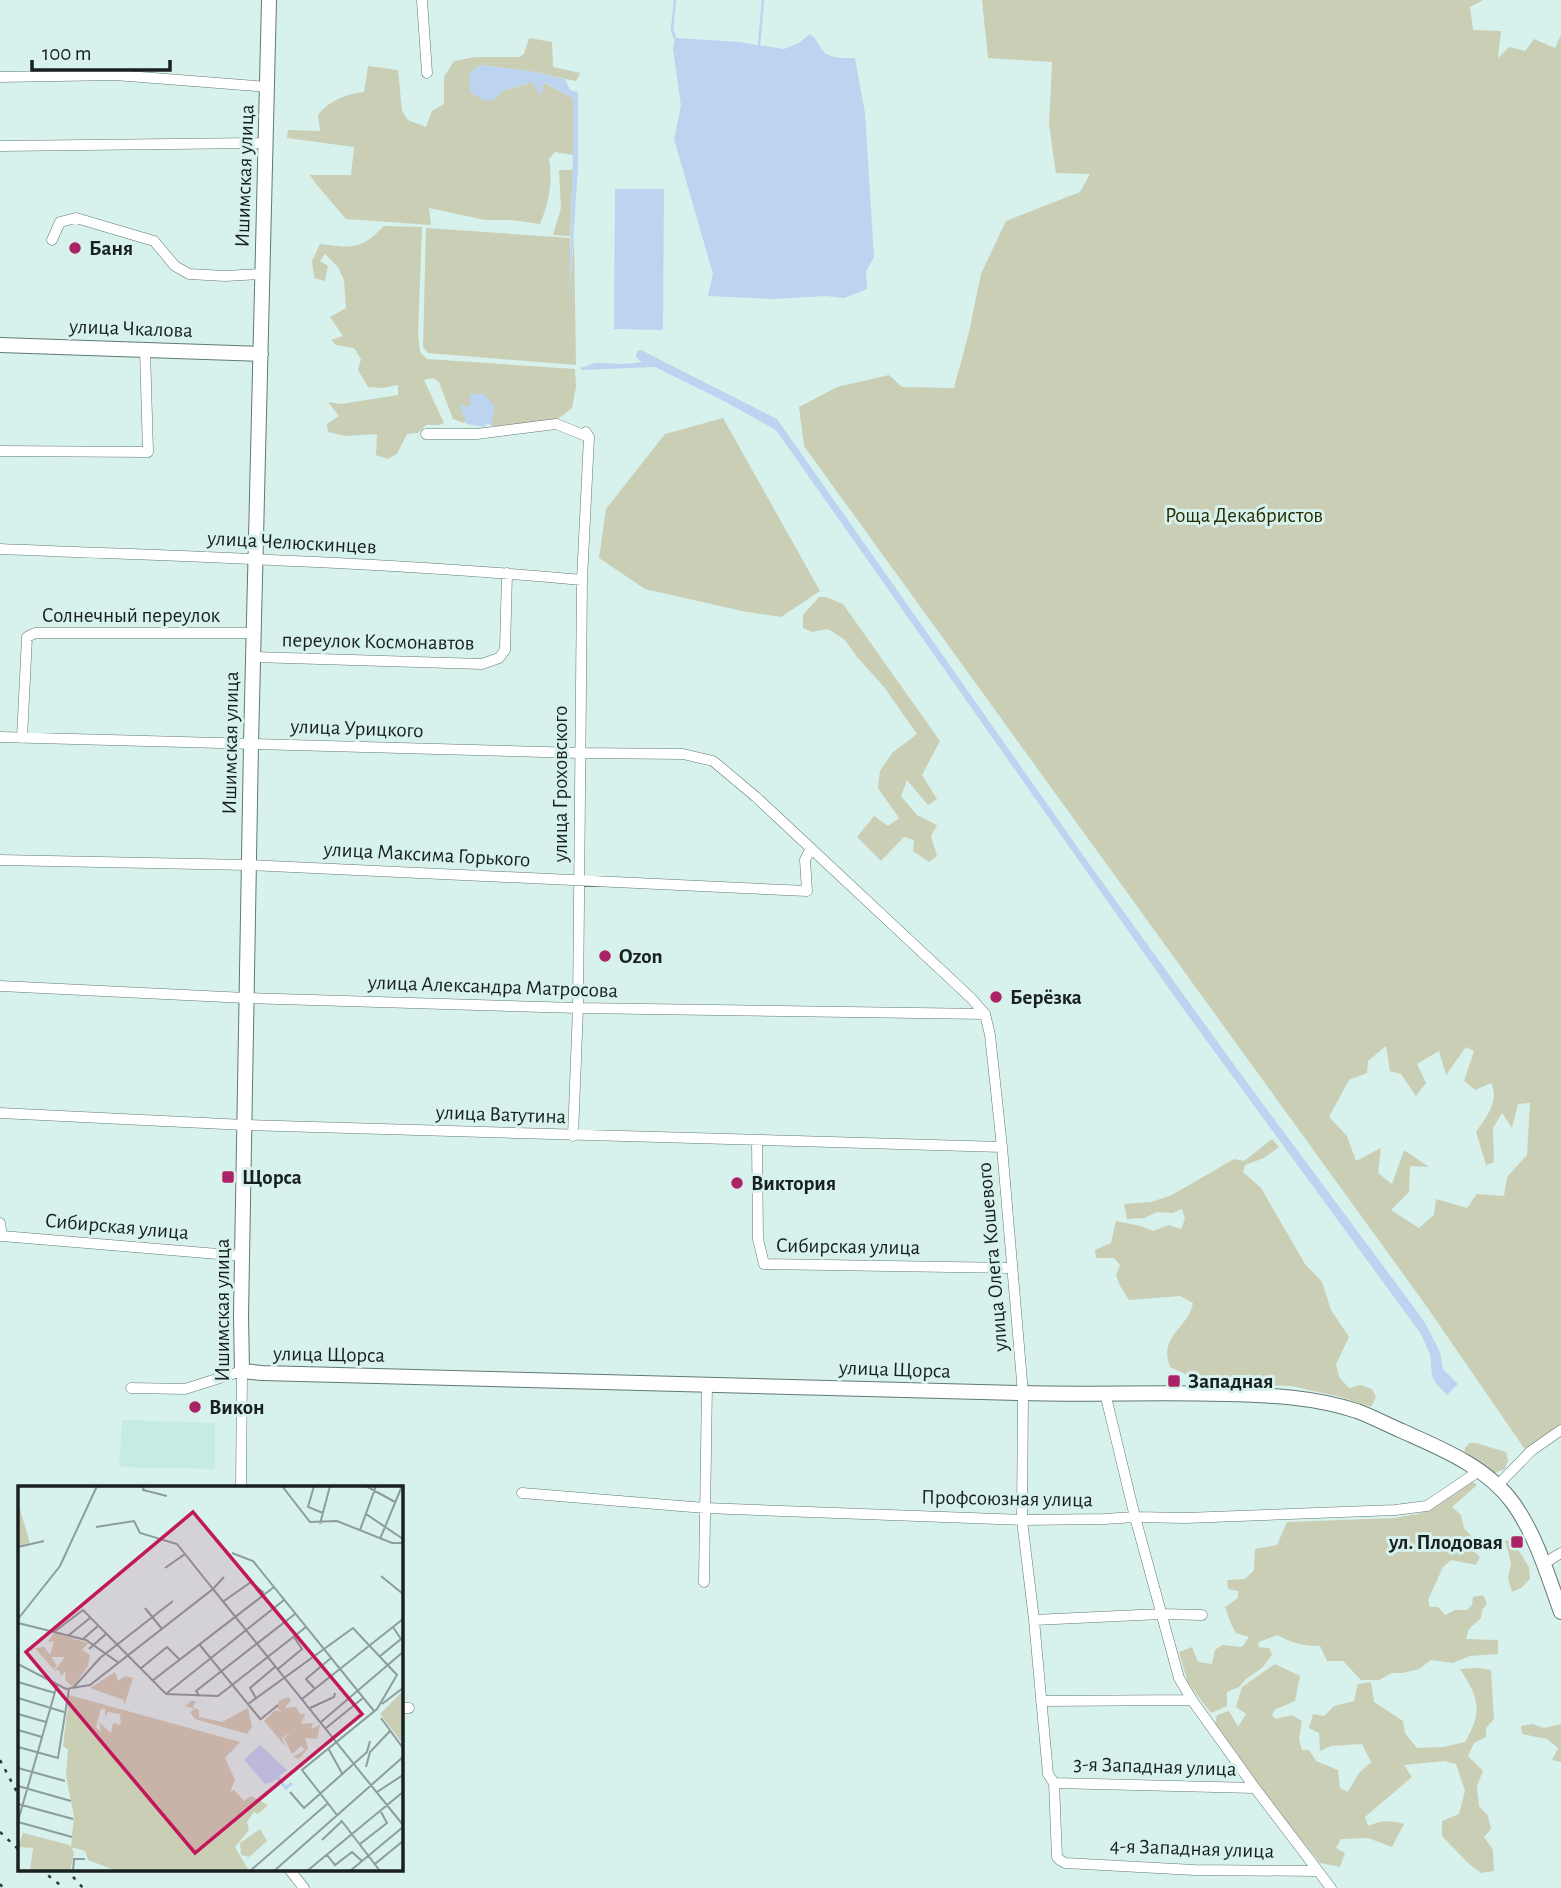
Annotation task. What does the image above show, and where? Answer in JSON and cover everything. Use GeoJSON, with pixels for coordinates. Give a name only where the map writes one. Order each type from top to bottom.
{"type":"FeatureCollection","features":[{"type":"Feature","properties":{"kind":"main road","name":"Ишимская улица"},"geometry":{"type":"LineString","coordinates":[[242,1371],[248,865],[269,0]]}},
{"type":"Feature","properties":{"kind":"main road","name":"улица Чкалова"},"geometry":{"type":"LineString","coordinates":[[0,345],[261,354]]}},
{"type":"Feature","properties":{"kind":"main road","name":"улица Щорса"},"geometry":{"type":"LineString","coordinates":[[242,1371],[1023,1393],[1286,1396],[1321,1401],[1360,1412],[1435,1446],[1498,1485],[1525,1523],[1561,1612]]}},
{"type":"Feature","properties":{"kind":"street"},"geometry":{"type":"LineString","coordinates":[[422,0],[428,74]]}},
{"type":"Feature","properties":{"kind":"street"},"geometry":{"type":"LineString","coordinates":[[0,77],[115,75],[268,87]]}},
{"type":"Feature","properties":{"kind":"street"},"geometry":{"type":"LineString","coordinates":[[0,146],[267,143]]}},
{"type":"Feature","properties":{"kind":"street"},"geometry":{"type":"LineString","coordinates":[[52,240],[60,222],[76,218],[153,241],[175,266],[189,274],[261,274]]}},
{"type":"Feature","properties":{"kind":"street"},"geometry":{"type":"LineString","coordinates":[[0,452],[148,452],[145,350]]}},
{"type":"Feature","properties":{"kind":"street","name":"улица Гроховского"},"geometry":{"type":"LineString","coordinates":[[426,434],[477,434],[556,424],[587,435],[579,753],[578,1008],[573,1136]]}},
{"type":"Feature","properties":{"kind":"street","name":"улица Челюскинцев"},"geometry":{"type":"LineString","coordinates":[[0,549],[507,573],[582,580]]}},
{"type":"Feature","properties":{"kind":"street","name":"переулок Космонавтов"},"geometry":{"type":"LineString","coordinates":[[253,657],[482,664],[499,658],[505,650],[507,573]]}},
{"type":"Feature","properties":{"kind":"street","name":"Солнечный переулок"},"geometry":{"type":"LineString","coordinates":[[22,738],[27,637],[35,633],[253,633]]}},
{"type":"Feature","properties":{"kind":"street","name":"улица Урицкого"},"geometry":{"type":"LineString","coordinates":[[0,737],[683,754],[713,761],[811,848]]}},
{"type":"Feature","properties":{"kind":"street"},"geometry":{"type":"LineString","coordinates":[[811,848],[985,1014]]}},
{"type":"Feature","properties":{"kind":"street","name":"улица Максима Горького"},"geometry":{"type":"LineString","coordinates":[[0,860],[248,865],[807,891],[805,860],[811,848]]}},
{"type":"Feature","properties":{"kind":"street","name":"улица Александра Матросова"},"geometry":{"type":"LineString","coordinates":[[0,986],[246,998],[578,1008],[985,1014]]}},
{"type":"Feature","properties":{"kind":"street","name":"улица Олега Кошевого"},"geometry":{"type":"LineString","coordinates":[[985,1014],[990,1035],[1002,1147],[1023,1393],[1022,1520],[1048,1774],[1054,1783],[1057,1857],[1065,1863]]}},
{"type":"Feature","properties":{"kind":"street","name":"улица Ватутина"},"geometry":{"type":"LineString","coordinates":[[0,1113],[244,1125],[1002,1147]]}},
{"type":"Feature","properties":{"kind":"street","name":"Сибирская улица"},"geometry":{"type":"LineString","coordinates":[[757,1141],[758,1239],[764,1264],[1012,1268]]}},
{"type":"Feature","properties":{"kind":"street","name":"Сибирская улица"},"geometry":{"type":"LineString","coordinates":[[0,1223],[2,1236],[242,1256]]}},
{"type":"Feature","properties":{"kind":"street","name":"улица Щорса"},"geometry":{"type":"LineString","coordinates":[[131,1388],[185,1389],[242,1371]]}},
{"type":"Feature","properties":{"kind":"street","name":"Ишимская улица"},"geometry":{"type":"LineString","coordinates":[[241,1486],[242,1371]]}},
{"type":"Feature","properties":{"kind":"street"},"geometry":{"type":"LineString","coordinates":[[704,1582],[707,1385]]}},
{"type":"Feature","properties":{"kind":"street"},"geometry":{"type":"LineString","coordinates":[[1105,1393],[1135,1517],[1180,1678],[1192,1700],[1255,1788],[1331,1888]]}},
{"type":"Feature","properties":{"kind":"street"},"geometry":{"type":"LineString","coordinates":[[1498,1485],[1531,1451],[1561,1430]]}},
{"type":"Feature","properties":{"kind":"street","name":"Профсоюзная улица"},"geometry":{"type":"LineString","coordinates":[[522,1493],[705,1508],[1022,1520],[1185,1518],[1395,1510],[1427,1506],[1479,1471]]}},
{"type":"Feature","properties":{"kind":"street"},"geometry":{"type":"LineString","coordinates":[[1543,1564],[1561,1553]]}},
{"type":"Feature","properties":{"kind":"street"},"geometry":{"type":"LineString","coordinates":[[1034,1620],[1161,1614],[1202,1615]]}},
{"type":"Feature","properties":{"kind":"street"},"geometry":{"type":"LineString","coordinates":[[1041,1701],[1192,1700]]}},
{"type":"Feature","properties":{"kind":"street","name":"3-я Западная улица"},"geometry":{"type":"LineString","coordinates":[[1054,1783],[1255,1788]]}},
{"type":"Feature","properties":{"kind":"street","name":"4-я Западная улица"},"geometry":{"type":"LineString","coordinates":[[1065,1863],[1194,1870],[1318,1871]]}},
{"type":"Feature","properties":{"kind":"street"},"geometry":{"type":"LineString","coordinates":[[290,1870],[304,1888]]}},
{"type":"Feature","properties":{"kind":"shaded area"},"geometry":{"type":"Polygon","coordinates":[[[122,1420],[215,1423],[215,1469],[119,1467],[122,1420]]]}},
{"type":"Feature","properties":{"kind":"green space","name":"Роща Декабристов"},"geometry":{"type":"Polygon","coordinates":[[[982,0],[1483,0],[1470,7],[1473,30],[1501,31],[1498,58],[1509,47],[1525,51],[1534,39],[1555,48],[1561,35],[1561,1424],[1526,1451],[1427,1307],[804,446],[799,407],[837,387],[889,375],[902,387],[954,388],[981,274],[1006,221],[1080,192],[1090,174],[1056,173],[1049,125],[1052,62],[988,58],[982,0]],[[1386,1046],[1368,1061],[1367,1073],[1349,1080],[1329,1117],[1347,1136],[1356,1161],[1381,1148],[1378,1173],[1392,1184],[1404,1150],[1429,1167],[1410,1166],[1409,1192],[1391,1210],[1419,1228],[1434,1215],[1436,1199],[1467,1208],[1477,1194],[1504,1196],[1507,1177],[1527,1155],[1530,1103],[1518,1104],[1512,1128],[1502,1113],[1493,1128],[1494,1162],[1486,1165],[1476,1132],[1491,1109],[1494,1096],[1491,1083],[1475,1090],[1464,1081],[1474,1051],[1466,1047],[1446,1075],[1439,1051],[1417,1064],[1426,1083],[1416,1096],[1401,1074],[1390,1071],[1386,1046]]]}},
{"type":"Feature","properties":{"kind":"green space"},"geometry":{"type":"Polygon","coordinates":[[[529,38],[552,42],[553,67],[580,73],[576,81],[529,71],[480,65],[470,73],[495,99],[502,91],[532,82],[541,94],[543,82],[573,98],[573,155],[555,152],[549,159],[549,192],[540,224],[485,220],[429,208],[431,225],[346,219],[310,175],[351,175],[354,147],[287,138],[288,130],[320,131],[318,115],[328,105],[351,94],[364,92],[368,66],[398,70],[402,111],[408,120],[426,127],[432,111],[444,104],[444,77],[454,61],[475,57],[520,57],[524,54],[529,38]]]}},
{"type":"Feature","properties":{"kind":"green space"},"geometry":{"type":"Polygon","coordinates":[[[559,170],[573,170],[570,236],[553,235],[561,208],[559,170]]]}},
{"type":"Feature","properties":{"kind":"green space"},"geometry":{"type":"Polygon","coordinates":[[[384,226],[422,227],[418,333],[420,352],[427,359],[575,369],[576,387],[572,408],[558,419],[497,428],[491,425],[494,407],[470,395],[470,405],[460,405],[466,421],[464,423],[453,419],[439,382],[433,378],[424,380],[444,423],[426,425],[418,433],[407,434],[397,454],[388,459],[376,455],[377,434],[345,436],[328,432],[327,424],[339,416],[328,402],[341,404],[398,395],[398,385],[368,387],[358,370],[361,359],[354,348],[336,345],[331,340],[343,336],[330,317],[346,308],[344,280],[338,267],[325,254],[320,261],[328,266],[325,281],[314,278],[312,261],[320,244],[355,246],[369,240],[384,226]]]}},
{"type":"Feature","properties":{"kind":"green space"},"geometry":{"type":"Polygon","coordinates":[[[426,228],[570,238],[570,285],[574,239],[576,365],[428,353],[423,347],[426,228]]]}},
{"type":"Feature","properties":{"kind":"green space"},"geometry":{"type":"Polygon","coordinates":[[[723,418],[820,591],[781,617],[645,589],[599,558],[606,509],[665,434],[723,418]]]}},
{"type":"Feature","properties":{"kind":"green space"},"geometry":{"type":"Polygon","coordinates":[[[819,597],[843,604],[940,741],[922,775],[937,799],[928,805],[907,780],[901,796],[917,815],[937,825],[931,836],[937,856],[929,862],[913,851],[914,840],[904,837],[881,861],[857,837],[874,816],[888,826],[899,818],[878,788],[880,771],[892,753],[917,734],[884,687],[845,640],[828,629],[812,632],[803,628],[803,615],[819,597]]]}},
{"type":"Feature","properties":{"kind":"green space"},"geometry":{"type":"Polygon","coordinates":[[[1272,1139],[1279,1147],[1264,1158],[1245,1165],[1243,1172],[1261,1188],[1305,1264],[1322,1282],[1331,1310],[1349,1337],[1336,1364],[1339,1377],[1349,1388],[1360,1385],[1372,1389],[1376,1397],[1371,1407],[1291,1386],[1215,1388],[1170,1367],[1168,1348],[1186,1320],[1193,1303],[1180,1296],[1129,1300],[1116,1275],[1120,1265],[1114,1258],[1096,1258],[1095,1250],[1111,1243],[1116,1221],[1153,1231],[1169,1225],[1181,1229],[1185,1219],[1182,1209],[1173,1213],[1157,1212],[1144,1218],[1127,1219],[1124,1204],[1151,1202],[1172,1195],[1234,1159],[1244,1161],[1272,1139]]]}},
{"type":"Feature","properties":{"kind":"green space"},"geometry":{"type":"Polygon","coordinates":[[[1469,1443],[1506,1452],[1508,1460],[1505,1469],[1492,1474],[1464,1455],[1469,1443]]]}},
{"type":"Feature","properties":{"kind":"green space"},"geometry":{"type":"Polygon","coordinates":[[[1470,1480],[1477,1485],[1452,1507],[1461,1515],[1464,1528],[1473,1538],[1468,1545],[1480,1557],[1476,1565],[1451,1560],[1443,1567],[1428,1600],[1430,1607],[1438,1607],[1445,1615],[1455,1610],[1467,1610],[1472,1605],[1473,1597],[1483,1595],[1487,1604],[1482,1610],[1481,1618],[1469,1629],[1466,1639],[1498,1640],[1498,1654],[1470,1656],[1453,1663],[1431,1660],[1419,1669],[1392,1673],[1379,1680],[1361,1680],[1343,1661],[1327,1661],[1320,1646],[1298,1644],[1277,1635],[1259,1642],[1258,1647],[1269,1648],[1272,1655],[1262,1668],[1239,1687],[1227,1692],[1227,1706],[1211,1713],[1188,1683],[1179,1652],[1192,1647],[1198,1662],[1212,1664],[1215,1650],[1222,1645],[1242,1647],[1249,1637],[1236,1633],[1231,1624],[1225,1607],[1238,1598],[1238,1591],[1228,1589],[1227,1580],[1245,1579],[1254,1570],[1255,1549],[1277,1545],[1287,1522],[1395,1518],[1422,1513],[1470,1480]]]}},
{"type":"Feature","properties":{"kind":"green space"},"geometry":{"type":"Polygon","coordinates":[[[1505,1540],[1513,1541],[1529,1567],[1530,1579],[1512,1592],[1508,1578],[1511,1563],[1505,1540]]]}},
{"type":"Feature","properties":{"kind":"green space"},"geometry":{"type":"Polygon","coordinates":[[[1275,1664],[1300,1676],[1295,1701],[1274,1710],[1272,1716],[1276,1719],[1292,1715],[1302,1721],[1299,1739],[1302,1750],[1309,1750],[1316,1761],[1338,1770],[1340,1788],[1348,1792],[1359,1773],[1371,1762],[1362,1744],[1331,1746],[1320,1751],[1319,1733],[1309,1728],[1313,1714],[1324,1716],[1334,1706],[1354,1701],[1358,1684],[1371,1682],[1374,1702],[1403,1721],[1405,1733],[1417,1748],[1444,1747],[1465,1742],[1474,1722],[1476,1705],[1471,1688],[1460,1669],[1491,1670],[1494,1719],[1486,1728],[1486,1737],[1474,1743],[1468,1756],[1483,1771],[1477,1786],[1479,1806],[1488,1816],[1491,1829],[1484,1837],[1493,1850],[1494,1871],[1481,1873],[1442,1836],[1442,1821],[1459,1814],[1465,1791],[1456,1764],[1444,1761],[1404,1765],[1412,1777],[1365,1817],[1368,1826],[1386,1821],[1404,1824],[1392,1847],[1368,1838],[1341,1839],[1336,1848],[1345,1853],[1340,1867],[1320,1863],[1257,1786],[1215,1724],[1217,1715],[1229,1711],[1238,1727],[1246,1714],[1236,1707],[1242,1687],[1275,1664]]]}},
{"type":"Feature","properties":{"kind":"green space"},"geometry":{"type":"Polygon","coordinates":[[[1532,1724],[1544,1728],[1561,1724],[1561,1762],[1552,1760],[1558,1748],[1547,1739],[1522,1734],[1521,1726],[1532,1724]]]}},
{"type":"Feature","properties":{"kind":"water"},"geometry":{"type":"Polygon","coordinates":[[[810,34],[828,55],[855,58],[865,113],[874,257],[866,271],[867,289],[844,298],[708,296],[713,274],[674,139],[681,106],[673,49],[675,38],[739,42],[784,49],[799,43],[810,34]]]}},
{"type":"Feature","properties":{"kind":"water"},"geometry":{"type":"Polygon","coordinates":[[[480,65],[565,79],[570,90],[578,92],[578,168],[569,303],[573,98],[544,82],[541,96],[532,82],[502,91],[495,99],[485,101],[470,92],[470,73],[480,65]]]}},
{"type":"Feature","properties":{"kind":"water"},"geometry":{"type":"Polygon","coordinates":[[[615,189],[664,189],[663,330],[614,329],[615,189]]]}},
{"type":"Feature","properties":{"kind":"water"},"geometry":{"type":"Polygon","coordinates":[[[641,350],[777,419],[1090,865],[1424,1321],[1440,1352],[1443,1369],[1458,1384],[1447,1395],[1432,1376],[1430,1354],[1421,1334],[1179,1003],[776,430],[655,367],[581,370],[581,367],[597,363],[642,362],[636,357],[637,351],[641,350]]]}},
{"type":"Feature","properties":{"kind":"water"},"geometry":{"type":"Polygon","coordinates":[[[470,394],[484,394],[495,407],[491,425],[484,427],[467,424],[459,404],[466,407],[470,405],[470,394]]]}},
{"type":"Feature","properties":{"kind":"waterway"},"geometry":{"type":"LineString","coordinates":[[675,0],[672,30],[675,38]]}},
{"type":"Feature","properties":{"kind":"waterway"},"geometry":{"type":"LineString","coordinates":[[759,45],[763,0]]}},
{"type":"Feature","properties":{"kind":"railway"},"geometry":{"type":"LineString","coordinates":[[0,1760],[18,1794]]}},
{"type":"Feature","properties":{"kind":"railway"},"geometry":{"type":"LineString","coordinates":[[0,1832],[18,1849]]}},
{"type":"Feature","properties":{"kind":"railway"},"geometry":{"type":"LineString","coordinates":[[41,1870],[64,1888]]}},
{"type":"Feature","properties":{"kind":"railway"},"geometry":{"type":"LineString","coordinates":[[67,1870],[83,1888]]}},
{"type":"Feature","properties":{"kind":"railway"},"geometry":{"type":"LineString","coordinates":[[0,1884],[3,1888]]}},
{"type":"Feature","properties":{"kind":"place","name":"Баня"},"geometry":{"type":"Point","coordinates":[75,248]}},
{"type":"Feature","properties":{"kind":"place","name":"Ozon"},"geometry":{"type":"Point","coordinates":[605,956]}},
{"type":"Feature","properties":{"kind":"place","name":"Берёзка"},"geometry":{"type":"Point","coordinates":[996,997]}},
{"type":"Feature","properties":{"kind":"place","name":"Щорса"},"geometry":{"type":"Point","coordinates":[228,1177]}},
{"type":"Feature","properties":{"kind":"place","name":"Виктория"},"geometry":{"type":"Point","coordinates":[737,1183]}},
{"type":"Feature","properties":{"kind":"place","name":"Западная"},"geometry":{"type":"Point","coordinates":[1174,1381]}},
{"type":"Feature","properties":{"kind":"place","name":"Викон"},"geometry":{"type":"Point","coordinates":[195,1407]}},
{"type":"Feature","properties":{"kind":"place","name":"ул. Плодовая"},"geometry":{"type":"Point","coordinates":[1517,1542]}}]}
